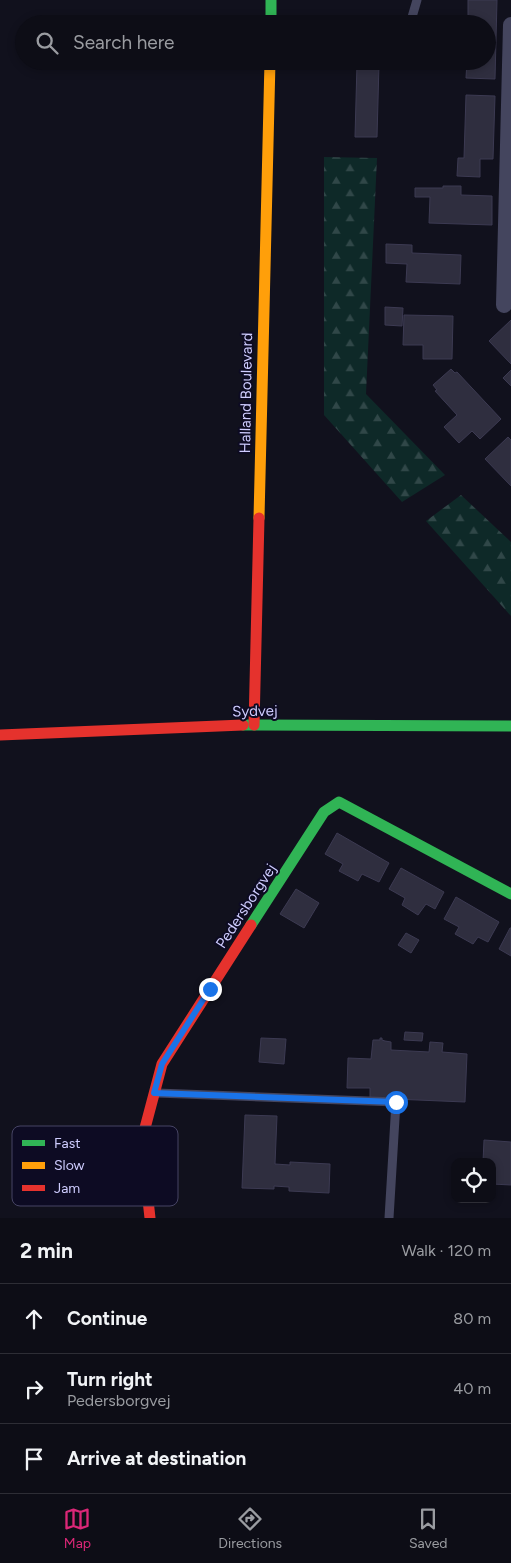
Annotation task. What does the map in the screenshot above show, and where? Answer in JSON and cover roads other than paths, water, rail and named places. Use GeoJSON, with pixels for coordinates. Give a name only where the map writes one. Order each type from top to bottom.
{"type":"FeatureCollection","features":[{"type":"Feature","properties":{"kind":"street"},"geometry":{"type":"LineString","coordinates":[[271,0],[271,15]]}},
{"type":"Feature","properties":{"kind":"street"},"geometry":{"type":"LineString","coordinates":[[504,305],[511,25]]}},
{"type":"Feature","properties":{"kind":"street","name":"Halland Boulevard"},"geometry":{"type":"LineString","coordinates":[[254,726],[270,70]]}},
{"type":"Feature","properties":{"kind":"street","name":"Sydvej"},"geometry":{"type":"LineString","coordinates":[[0,735],[254,726],[511,726]]}},
{"type":"Feature","properties":{"kind":"street","name":"Pedersborgvej"},"geometry":{"type":"LineString","coordinates":[[146,1126],[162,1064],[324,812],[339,802],[511,894]]}},
{"type":"Feature","properties":{"kind":"lane"},"geometry":{"type":"LineString","coordinates":[[413,15],[417,0]]}},
{"type":"Feature","properties":{"kind":"lane"},"geometry":{"type":"LineString","coordinates":[[154,1093],[396,1102],[389,1218]]}}]}
